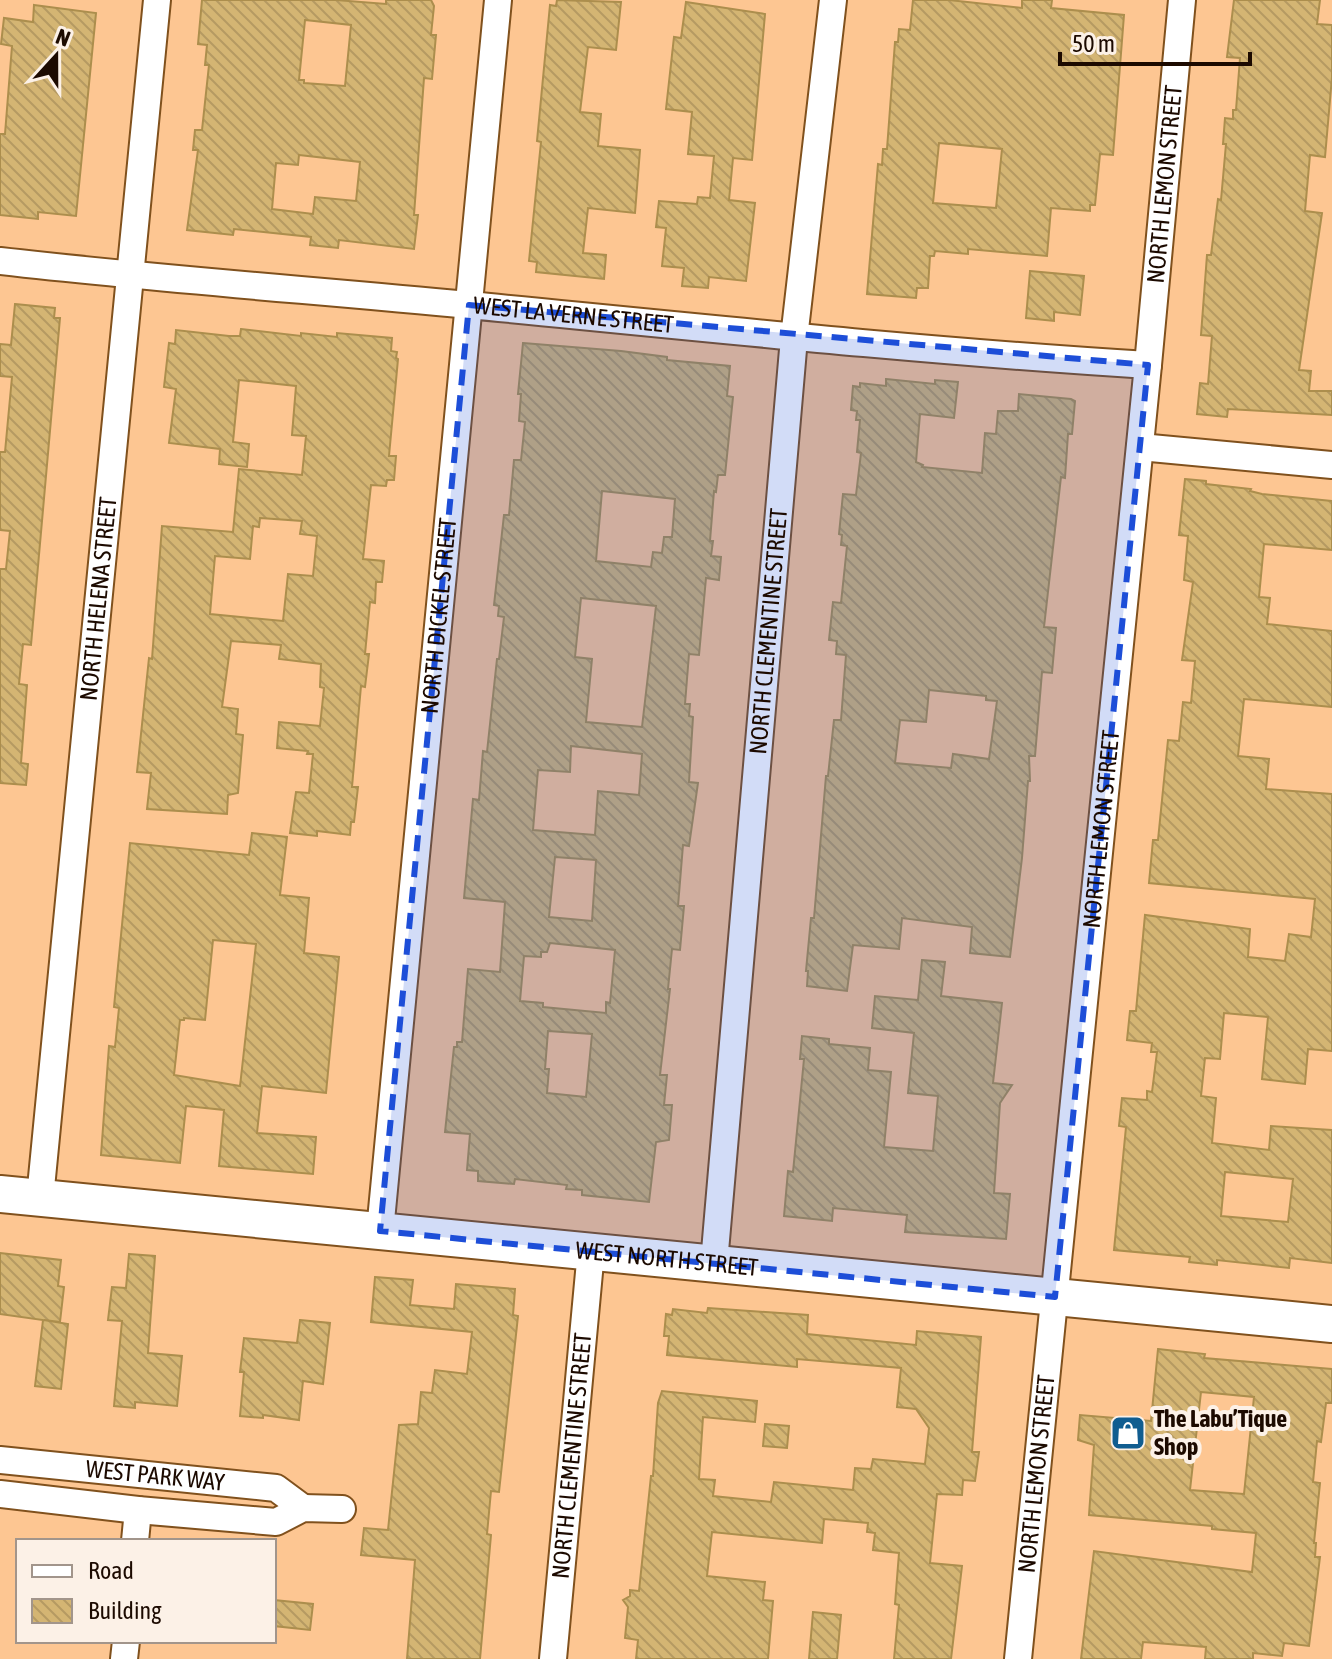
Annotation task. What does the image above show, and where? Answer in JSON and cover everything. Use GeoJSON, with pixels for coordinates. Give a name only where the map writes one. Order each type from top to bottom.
{"type":"FeatureCollection","features":[{"type":"Feature","properties":{"kind":"street","name":"NORTH HELENA STREET"},"geometry":{"type":"LineString","coordinates":[[40,1198],[157,0]]}},
{"type":"Feature","properties":{"kind":"street","name":"NORTH DICKEL STREET"},"geometry":{"type":"LineString","coordinates":[[380,1231],[498,0]]}},
{"type":"Feature","properties":{"kind":"street","name":"NORTH CLEMENTINE STREET"},"geometry":{"type":"LineString","coordinates":[[714,1263],[794,338],[833,0]]}},
{"type":"Feature","properties":{"kind":"street","name":"NORTH LEMON STREET"},"geometry":{"type":"LineString","coordinates":[[1018,1659],[1182,0]]}},
{"type":"Feature","properties":{"kind":"street","name":"WEST LA VERNE STREET"},"geometry":{"type":"LineString","coordinates":[[0,261],[129,276],[469,305],[794,338],[1148,365]]}},
{"type":"Feature","properties":{"kind":"street"},"geometry":{"type":"LineString","coordinates":[[1140,447],[1332,465]]}},
{"type":"Feature","properties":{"kind":"street","name":"WEST NORTH STREET"},"geometry":{"type":"LineString","coordinates":[[0,1194],[1332,1324]]}},
{"type":"Feature","properties":{"kind":"street","name":"NORTH CLEMENTINE STREET"},"geometry":{"type":"LineString","coordinates":[[553,1659],[591,1251]]}},
{"type":"Feature","properties":{"kind":"street","name":"WEST PARK WAY"},"geometry":{"type":"LineString","coordinates":[[0,1460],[276,1488],[303,1508]]}},
{"type":"Feature","properties":{"kind":"street","name":"WEST PARK WAY"},"geometry":{"type":"LineString","coordinates":[[0,1494],[276,1522],[303,1508],[342,1509]]}},
{"type":"Feature","properties":{"kind":"street"},"geometry":{"type":"LineString","coordinates":[[135,1539],[138,1510]]}},
{"type":"Feature","properties":{"kind":"highlighted area"},"geometry":{"type":"Polygon","coordinates":[[[469,305],[1148,365],[1055,1297],[380,1231],[469,305]]]}},
{"type":"Feature","properties":{"kind":"building"},"geometry":{"type":"Polygon","coordinates":[[[202,0],[336,0],[386,4],[386,0],[431,0],[434,6],[431,35],[436,35],[432,79],[424,78],[414,249],[339,240],[338,248],[310,245],[311,237],[234,229],[233,235],[187,230],[198,150],[193,150],[195,130],[202,130],[209,65],[205,65],[207,45],[198,44],[202,0]],[[305,20],[299,80],[345,86],[351,25],[305,20]],[[299,155],[298,165],[276,163],[272,209],[313,214],[315,197],[356,201],[360,162],[299,155]]]}},
{"type":"Feature","properties":{"kind":"building"},"geometry":{"type":"Polygon","coordinates":[[[557,0],[621,2],[616,50],[588,47],[580,112],[601,114],[598,146],[640,150],[635,213],[588,208],[583,253],[606,255],[604,279],[536,272],[537,262],[529,261],[550,5],[556,6],[557,0]]]}},
{"type":"Feature","properties":{"kind":"building"},"geometry":{"type":"Polygon","coordinates":[[[913,0],[949,0],[1022,8],[1022,0],[1052,0],[1051,8],[1124,15],[1113,155],[1100,154],[1095,205],[1090,205],[1090,211],[1051,208],[1047,256],[968,249],[968,254],[935,251],[934,256],[930,256],[928,288],[917,288],[916,298],[867,294],[878,164],[882,165],[883,149],[887,149],[895,42],[898,42],[899,29],[910,30],[913,0]],[[939,143],[933,203],[996,208],[1002,149],[939,143]]]}},
{"type":"Feature","properties":{"kind":"building"},"geometry":{"type":"Polygon","coordinates":[[[1234,0],[1320,0],[1317,24],[1332,25],[1332,77],[1325,157],[1310,155],[1305,211],[1322,213],[1299,370],[1311,371],[1309,391],[1332,391],[1332,415],[1228,409],[1227,417],[1197,414],[1200,383],[1208,384],[1212,336],[1201,335],[1207,255],[1211,255],[1218,199],[1221,200],[1225,118],[1233,119],[1233,110],[1236,110],[1240,58],[1227,57],[1234,0]]]}},
{"type":"Feature","properties":{"kind":"building"},"geometry":{"type":"Polygon","coordinates":[[[686,2],[765,14],[752,160],[733,158],[729,200],[755,203],[746,281],[709,277],[708,288],[682,286],[684,268],[662,266],[666,228],[656,227],[659,201],[697,204],[698,197],[710,198],[714,156],[688,154],[692,112],[666,109],[674,37],[681,38],[686,2]]]}},
{"type":"Feature","properties":{"kind":"building"},"geometry":{"type":"Polygon","coordinates":[[[34,5],[96,13],[76,216],[38,212],[38,219],[0,215],[0,134],[5,134],[12,46],[1,44],[4,18],[33,22],[34,5]]]}},
{"type":"Feature","properties":{"kind":"building"},"geometry":{"type":"Polygon","coordinates":[[[1030,271],[1084,276],[1080,315],[1054,312],[1054,321],[1026,318],[1030,271]]]}},
{"type":"Feature","properties":{"kind":"building"},"geometry":{"type":"Polygon","coordinates":[[[15,304],[55,308],[54,318],[60,318],[31,645],[23,644],[19,684],[27,685],[21,763],[28,764],[26,785],[0,783],[0,569],[6,569],[10,531],[0,530],[0,452],[5,452],[12,377],[0,376],[0,344],[11,345],[15,304]]]}},
{"type":"Feature","properties":{"kind":"building"},"geometry":{"type":"Polygon","coordinates":[[[241,329],[301,336],[301,333],[337,337],[337,333],[392,338],[391,351],[397,352],[389,456],[396,456],[394,480],[387,480],[386,486],[371,485],[363,559],[384,561],[382,582],[376,582],[375,603],[370,602],[365,654],[369,654],[365,687],[361,686],[352,787],[358,787],[350,835],[317,831],[317,836],[290,833],[296,792],[309,793],[313,754],[277,748],[279,722],[320,726],[324,688],[320,687],[321,664],[279,659],[281,645],[231,641],[222,707],[238,709],[236,734],[243,735],[238,793],[228,795],[227,814],[147,809],[151,773],[137,772],[149,658],[152,659],[162,526],[233,532],[239,469],[302,475],[306,436],[292,435],[296,386],[239,380],[233,442],[249,444],[247,467],[219,464],[220,449],[169,443],[176,389],[164,387],[169,343],[175,344],[176,330],[240,336],[241,329]],[[260,518],[259,527],[253,526],[250,559],[215,556],[210,614],[283,621],[288,574],[313,576],[317,536],[300,534],[302,521],[260,518]]]}},
{"type":"Feature","properties":{"kind":"building"},"geometry":{"type":"Polygon","coordinates":[[[523,343],[621,351],[667,357],[667,360],[730,366],[727,396],[733,397],[725,475],[718,475],[714,491],[710,541],[713,541],[711,556],[721,557],[719,580],[706,578],[699,655],[689,654],[685,704],[690,704],[689,716],[693,717],[689,782],[698,783],[689,846],[683,845],[678,906],[684,906],[680,950],[672,949],[660,1075],[667,1075],[664,1105],[672,1105],[669,1140],[656,1142],[649,1202],[582,1195],[582,1190],[566,1189],[567,1185],[515,1179],[514,1184],[478,1181],[478,1171],[467,1170],[470,1134],[445,1132],[454,1047],[457,1047],[457,1042],[462,1042],[468,969],[500,972],[505,902],[464,898],[473,799],[479,800],[483,751],[487,752],[504,617],[498,616],[499,606],[494,605],[504,515],[509,515],[514,460],[521,460],[525,422],[519,421],[521,394],[518,394],[523,343]],[[602,491],[596,561],[651,567],[653,552],[662,553],[664,537],[672,537],[675,499],[602,491]],[[581,598],[575,657],[592,659],[586,722],[642,727],[656,606],[581,598]],[[571,746],[570,772],[538,770],[533,830],[595,835],[598,791],[639,795],[642,754],[571,746]],[[555,857],[549,917],[592,921],[596,860],[555,857]],[[550,943],[547,952],[541,952],[541,957],[524,956],[520,1001],[543,1003],[543,1007],[606,1013],[606,1002],[610,1003],[615,950],[550,943]],[[548,1031],[545,1069],[549,1069],[547,1093],[586,1097],[592,1034],[548,1031]]]}},
{"type":"Feature","properties":{"kind":"building"},"geometry":{"type":"Polygon","coordinates":[[[886,379],[935,384],[935,380],[958,382],[954,418],[920,414],[916,462],[922,467],[982,473],[985,433],[996,434],[998,411],[1018,411],[1019,394],[1075,401],[1072,434],[1068,434],[1065,478],[1061,477],[1044,627],[1056,628],[1052,673],[1042,672],[1035,756],[1029,756],[1030,781],[1010,957],[970,953],[972,927],[902,918],[899,949],[853,945],[847,991],[807,986],[806,971],[811,918],[814,918],[826,776],[834,720],[841,720],[846,655],[836,654],[837,641],[829,640],[833,602],[841,603],[847,546],[841,545],[842,535],[839,534],[843,494],[856,495],[861,453],[857,452],[860,420],[856,420],[857,411],[851,410],[853,386],[860,387],[860,383],[886,386],[886,379]],[[929,690],[926,722],[900,720],[895,763],[951,768],[953,754],[989,759],[997,701],[986,700],[986,696],[929,690]]]}},
{"type":"Feature","properties":{"kind":"building"},"geometry":{"type":"Polygon","coordinates":[[[1185,479],[1251,489],[1262,494],[1332,501],[1332,550],[1264,544],[1259,597],[1270,598],[1267,624],[1332,631],[1332,707],[1244,699],[1238,756],[1269,759],[1266,789],[1332,794],[1332,1051],[1308,1049],[1305,1084],[1262,1079],[1268,1017],[1224,1013],[1220,1059],[1205,1058],[1201,1096],[1216,1098],[1212,1143],[1269,1150],[1271,1126],[1332,1130],[1332,1263],[1290,1258],[1289,1268],[1217,1260],[1217,1265],[1189,1262],[1190,1257],[1114,1250],[1126,1127],[1119,1126],[1122,1098],[1147,1100],[1147,1091],[1152,1092],[1157,1052],[1151,1052],[1152,1043],[1127,1040],[1130,1011],[1136,1011],[1145,915],[1250,929],[1248,957],[1285,961],[1289,934],[1311,937],[1315,899],[1149,883],[1153,840],[1158,840],[1168,740],[1179,741],[1183,702],[1191,703],[1195,661],[1182,660],[1193,582],[1184,580],[1188,536],[1179,535],[1185,479]],[[1225,1172],[1221,1216],[1288,1222],[1293,1179],[1225,1172]]]}},
{"type":"Feature","properties":{"kind":"building"},"geometry":{"type":"Polygon","coordinates":[[[252,833],[287,837],[280,895],[309,898],[304,953],[339,957],[326,1093],[262,1086],[257,1133],[316,1137],[313,1174],[219,1166],[224,1110],[186,1106],[180,1163],[101,1155],[109,1046],[115,1047],[119,1008],[114,1007],[130,843],[249,855],[252,833]],[[213,940],[205,1020],[180,1020],[174,1075],[240,1086],[256,944],[213,940]]]}},
{"type":"Feature","properties":{"kind":"building"},"geometry":{"type":"Polygon","coordinates":[[[922,960],[945,962],[941,996],[1002,1003],[993,1083],[1012,1085],[1000,1103],[994,1193],[1010,1194],[1006,1239],[905,1232],[907,1215],[833,1208],[832,1221],[784,1216],[788,1171],[793,1172],[804,1059],[800,1059],[802,1036],[829,1039],[829,1044],[870,1048],[868,1070],[891,1072],[884,1147],[933,1151],[938,1096],[908,1093],[914,1033],[872,1028],[875,996],[918,1000],[922,960]]]}},
{"type":"Feature","properties":{"kind":"building"},"geometry":{"type":"Polygon","coordinates":[[[0,1253],[61,1260],[58,1286],[64,1287],[60,1322],[44,1320],[68,1324],[61,1389],[35,1386],[43,1320],[0,1314],[0,1253]]]}},
{"type":"Feature","properties":{"kind":"building"},"geometry":{"type":"Polygon","coordinates":[[[129,1254],[155,1256],[148,1353],[182,1356],[177,1406],[135,1402],[135,1408],[114,1406],[122,1321],[108,1320],[112,1287],[126,1288],[129,1254]]]}},
{"type":"Feature","properties":{"kind":"building"},"geometry":{"type":"Polygon","coordinates":[[[375,1277],[413,1280],[410,1305],[454,1309],[456,1284],[515,1289],[513,1315],[518,1316],[499,1492],[491,1491],[487,1534],[491,1535],[480,1659],[407,1659],[415,1560],[361,1555],[364,1528],[388,1530],[399,1425],[418,1424],[421,1392],[432,1393],[435,1370],[467,1374],[472,1332],[371,1322],[375,1277]]]}},
{"type":"Feature","properties":{"kind":"building"},"geometry":{"type":"Polygon","coordinates":[[[708,1308],[808,1315],[807,1334],[916,1345],[917,1331],[981,1337],[972,1452],[979,1452],[975,1481],[963,1480],[962,1495],[937,1494],[930,1563],[962,1566],[951,1659],[894,1659],[899,1605],[895,1604],[899,1553],[873,1550],[875,1533],[867,1532],[868,1523],[824,1519],[822,1543],[712,1532],[707,1576],[765,1582],[763,1600],[773,1601],[768,1659],[636,1659],[638,1640],[625,1638],[628,1607],[623,1600],[630,1596],[630,1590],[639,1591],[658,1403],[662,1391],[757,1401],[755,1422],[703,1417],[699,1479],[715,1480],[713,1496],[771,1502],[774,1482],[853,1490],[855,1468],[871,1469],[873,1459],[925,1464],[929,1428],[916,1409],[897,1407],[901,1368],[797,1359],[797,1367],[667,1355],[669,1336],[664,1336],[666,1314],[672,1315],[673,1309],[707,1313],[708,1308]]]}},
{"type":"Feature","properties":{"kind":"building"},"geometry":{"type":"Polygon","coordinates":[[[300,1320],[330,1323],[323,1384],[303,1381],[299,1420],[263,1415],[263,1418],[240,1416],[244,1338],[297,1343],[300,1320]]]}},
{"type":"Feature","properties":{"kind":"building"},"geometry":{"type":"Polygon","coordinates":[[[1158,1349],[1205,1354],[1204,1358],[1332,1369],[1332,1403],[1326,1403],[1321,1442],[1317,1441],[1313,1482],[1320,1483],[1314,1543],[1315,1557],[1320,1557],[1309,1646],[1284,1643],[1282,1656],[1253,1653],[1253,1659],[1205,1659],[1206,1647],[1143,1642],[1141,1659],[1081,1659],[1094,1551],[1252,1572],[1256,1533],[1089,1515],[1094,1445],[1078,1440],[1080,1415],[1151,1421],[1158,1349]],[[1201,1392],[1190,1490],[1244,1494],[1254,1397],[1201,1392]]]}},
{"type":"Feature","properties":{"kind":"building"},"geometry":{"type":"Polygon","coordinates":[[[765,1424],[789,1426],[787,1448],[763,1446],[765,1424]]]}},
{"type":"Feature","properties":{"kind":"building"},"geometry":{"type":"Polygon","coordinates":[[[276,1600],[313,1604],[310,1630],[276,1626],[276,1600]]]}},
{"type":"Feature","properties":{"kind":"building"},"geometry":{"type":"Polygon","coordinates":[[[813,1612],[841,1615],[837,1659],[809,1659],[813,1612]]]}},
{"type":"Feature","properties":{"kind":"place","name":"The Labu’Tique Shop"},"geometry":{"type":"Point","coordinates":[1128,1433]}}]}
